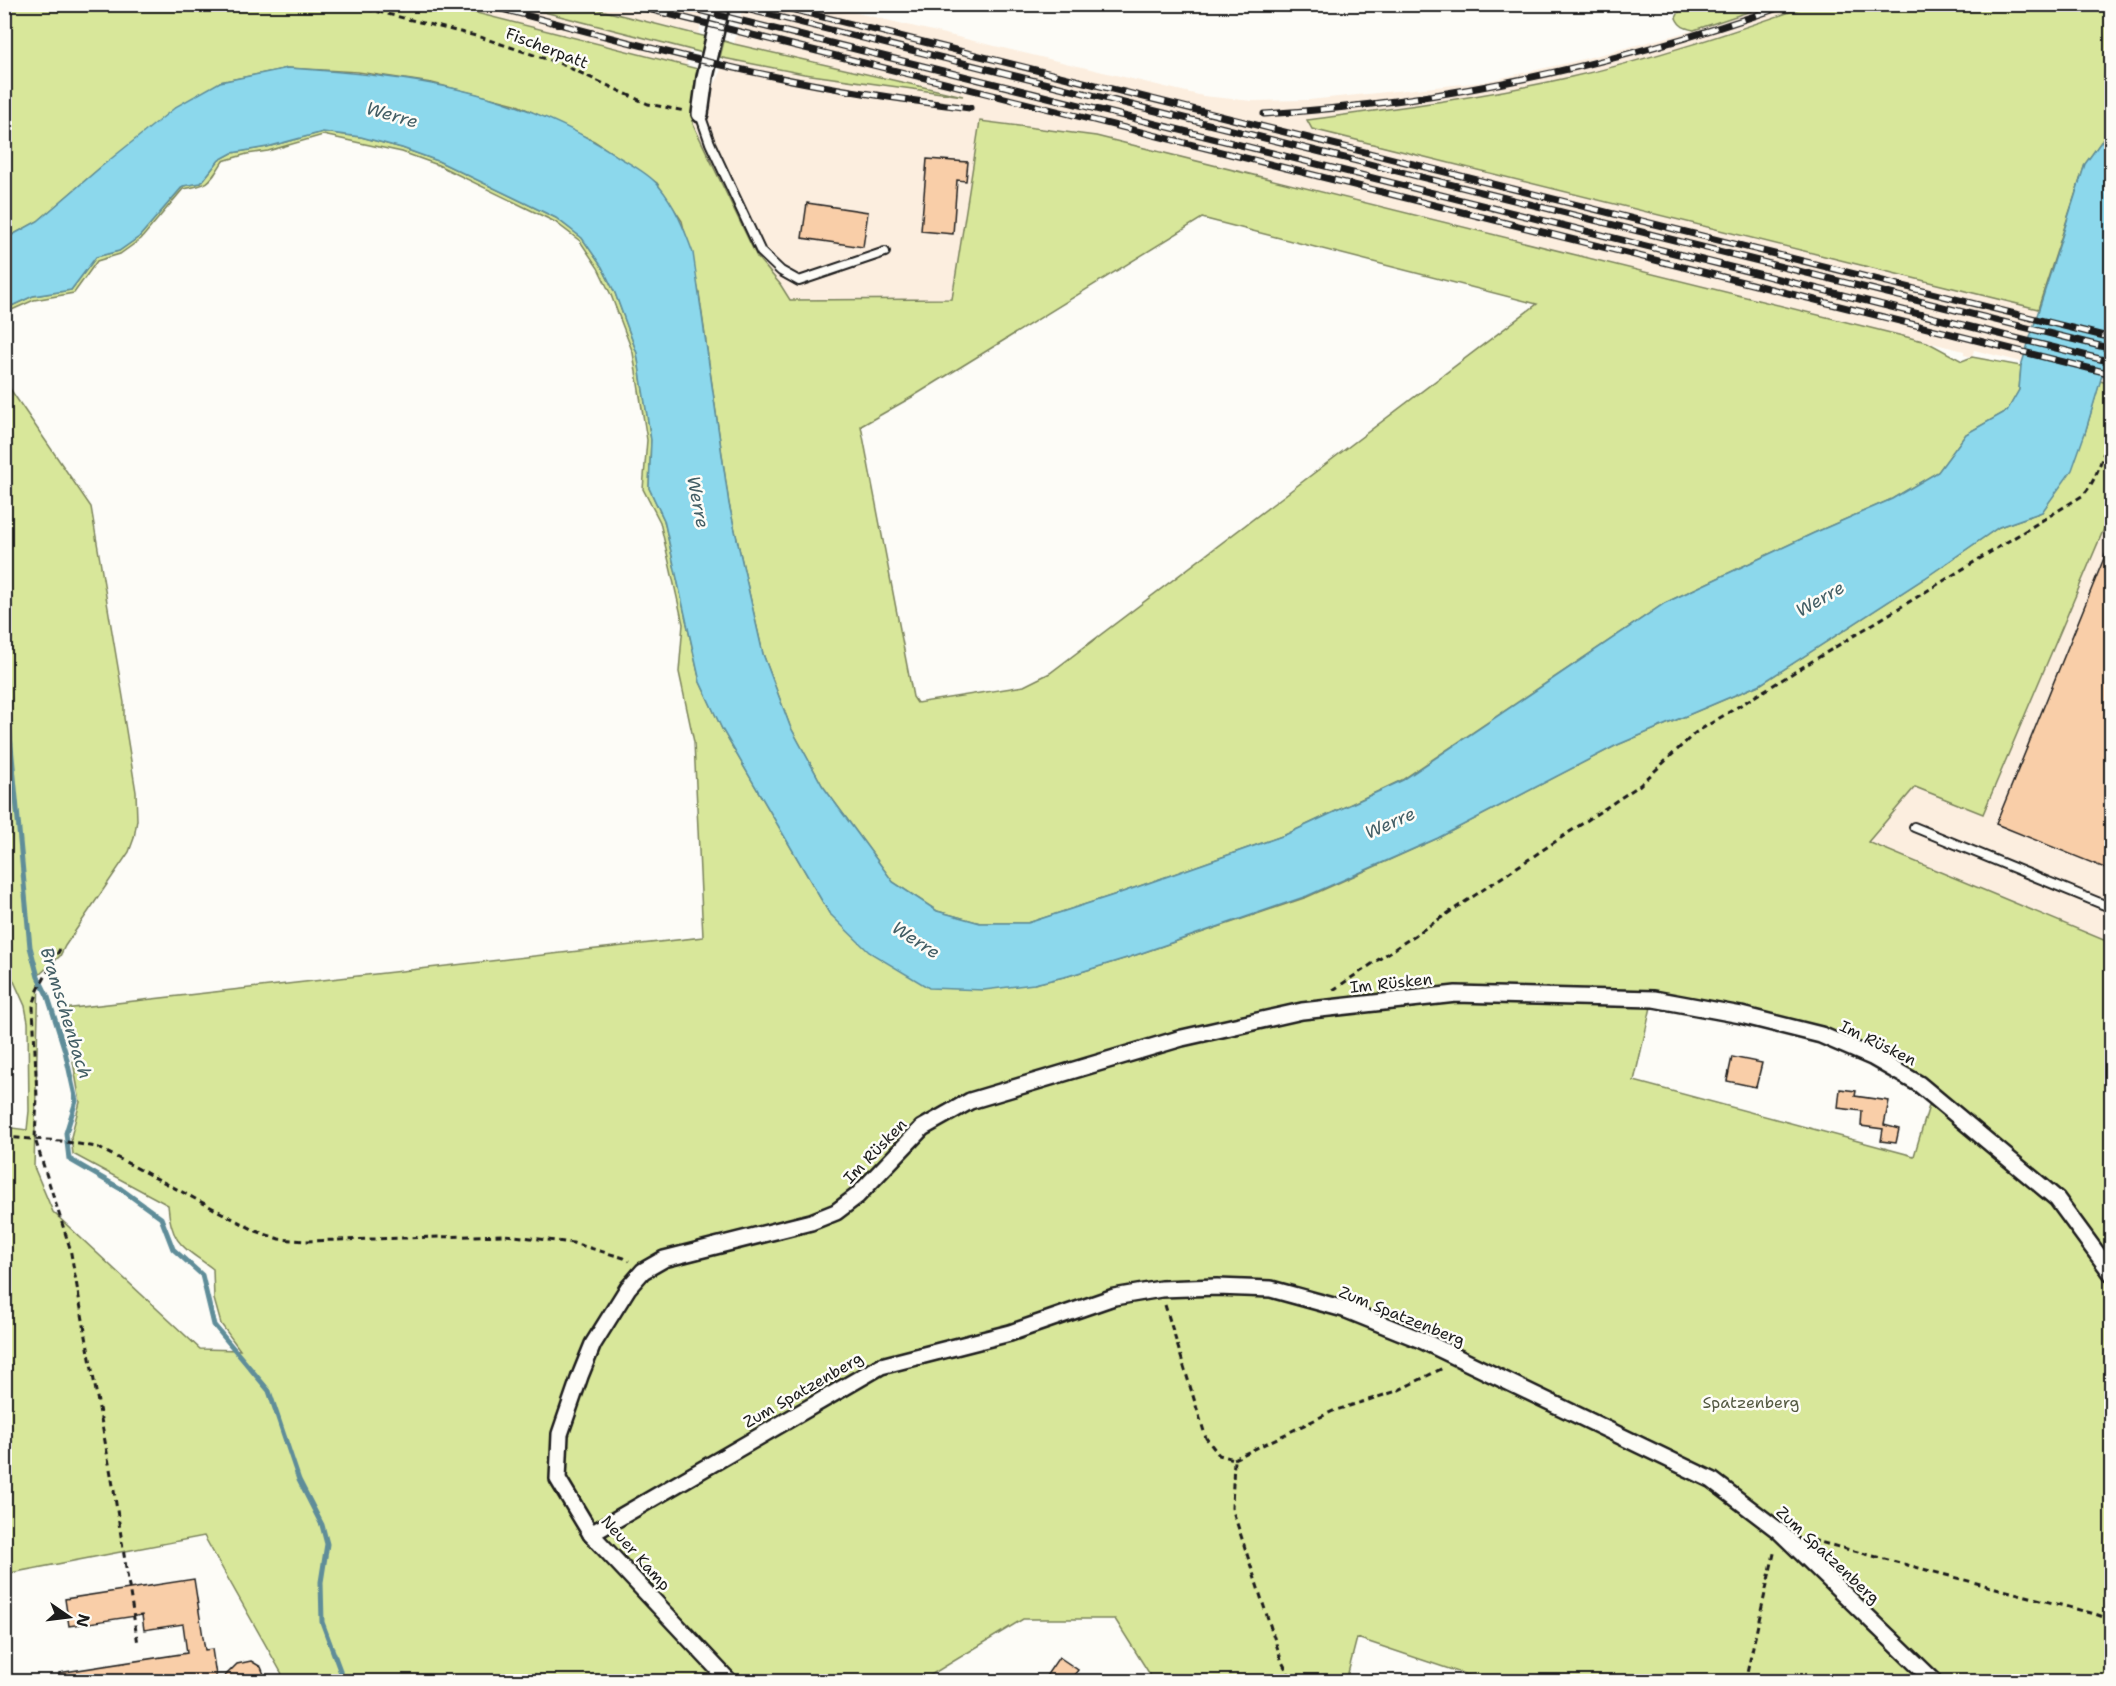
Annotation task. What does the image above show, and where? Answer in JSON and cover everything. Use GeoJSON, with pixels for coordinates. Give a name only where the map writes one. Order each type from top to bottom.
{"type":"FeatureCollection","features":[{"type":"Feature","properties":{"kind":"street"},"geometry":{"type":"LineString","coordinates":[[700,114],[705,77],[722,4]]}},
{"type":"Feature","properties":{"kind":"street","name":"Im Rüsken"},"geometry":{"type":"LineString","coordinates":[[643,1271],[664,1259],[811,1222],[836,1212],[857,1196],[922,1128],[970,1101],[1182,1038],[1302,1011],[1456,994],[1654,999],[1742,1015],[1821,1035],[1872,1057],[1919,1084],[2057,1199],[2112,1274]]}},
{"type":"Feature","properties":{"kind":"street","name":"Neuer Kamp"},"geometry":{"type":"LineString","coordinates":[[643,1271],[628,1288],[593,1344],[560,1434],[558,1479],[591,1533],[730,1682]]}},
{"type":"Feature","properties":{"kind":"street","name":"Zum Spatzenberg"},"geometry":{"type":"LineString","coordinates":[[591,1533],[880,1366],[1010,1333],[1114,1297],[1161,1289],[1217,1287],[1271,1289],[1344,1309],[1421,1340],[1712,1480],[1779,1531],[1935,1682]]}},
{"type":"Feature","properties":{"kind":"lane"},"geometry":{"type":"LineString","coordinates":[[700,114],[710,143],[761,252],[781,271],[799,281],[885,252]]}},
{"type":"Feature","properties":{"kind":"lane"},"geometry":{"type":"LineString","coordinates":[[1914,827],[2112,908]]}},
{"type":"Feature","properties":{"kind":"path","name":"Fischerpatt"},"geometry":{"type":"LineString","coordinates":[[347,4],[480,36],[561,64],[648,104],[700,114]]}},
{"type":"Feature","properties":{"kind":"path"},"geometry":{"type":"LineString","coordinates":[[1332,991],[1640,785],[1695,733],[2082,496],[2095,477],[2112,428]]}},
{"type":"Feature","properties":{"kind":"path"},"geometry":{"type":"LineString","coordinates":[[60,949],[38,990],[33,1006],[37,1098],[35,1139],[64,1227],[78,1287],[138,1644]]}},
{"type":"Feature","properties":{"kind":"path"},"geometry":{"type":"LineString","coordinates":[[4,1137],[61,1141],[97,1147],[211,1208],[279,1239],[305,1241],[505,1236],[538,1238],[573,1243],[624,1258],[643,1271]]}},
{"type":"Feature","properties":{"kind":"path"},"geometry":{"type":"LineString","coordinates":[[1161,1289],[1206,1438],[1219,1455],[1234,1459],[1333,1411],[1397,1391],[1460,1359]]}},
{"type":"Feature","properties":{"kind":"path"},"geometry":{"type":"LineString","coordinates":[[1234,1459],[1232,1508],[1282,1662],[1293,1682]]}},
{"type":"Feature","properties":{"kind":"path"},"geometry":{"type":"LineString","coordinates":[[1745,1682],[1779,1531],[2112,1620]]}},
{"type":"Feature","properties":{"kind":"shaded area"},"geometry":{"type":"Polygon","coordinates":[[[445,5],[517,5],[690,50],[686,66],[445,5]]]}},
{"type":"Feature","properties":{"kind":"shaded area"},"geometry":{"type":"Polygon","coordinates":[[[581,5],[704,5],[699,34],[581,5]]]}},
{"type":"Feature","properties":{"kind":"shaded area"},"geometry":{"type":"Polygon","coordinates":[[[743,5],[824,5],[1203,96],[1252,101],[1309,100],[1483,82],[1572,62],[1694,30],[1769,5],[1810,5],[1656,56],[1573,77],[1484,95],[1308,120],[1312,129],[2111,327],[2111,384],[1974,350],[1972,357],[1964,355],[1964,351],[1096,136],[981,121],[952,299],[790,300],[780,284],[757,257],[693,124],[720,74],[723,58],[804,74],[954,94],[734,44],[743,5]]]}},
{"type":"Feature","properties":{"kind":"shaded area"},"geometry":{"type":"Polygon","coordinates":[[[2111,512],[2111,943],[1867,842],[1915,787],[1983,814],[2111,512]]]}},
{"type":"Feature","properties":{"kind":"green space"},"geometry":{"type":"Polygon","coordinates":[[[1695,4],[1769,5],[1694,30],[1683,27],[1676,18],[1681,8],[1695,4]]]}},
{"type":"Feature","properties":{"kind":"green space"},"geometry":{"type":"Polygon","coordinates":[[[5,5],[445,5],[698,69],[694,91],[693,124],[757,257],[780,284],[790,300],[952,299],[980,121],[1096,136],[1927,342],[1962,361],[1972,357],[2021,366],[2019,390],[2007,411],[1966,434],[1938,472],[1892,499],[1665,603],[1402,780],[1285,835],[1120,893],[1028,923],[980,923],[937,911],[893,882],[822,785],[790,726],[763,654],[729,504],[699,293],[682,221],[657,183],[594,141],[515,104],[432,83],[358,72],[288,68],[220,82],[102,166],[38,221],[5,239],[5,5]],[[1202,218],[912,397],[861,426],[913,697],[917,703],[1024,686],[1050,673],[1537,304],[1202,218]]]}},
{"type":"Feature","properties":{"kind":"green space"},"geometry":{"type":"Polygon","coordinates":[[[517,5],[581,5],[707,37],[703,53],[517,5]]]}},
{"type":"Feature","properties":{"kind":"green space"},"geometry":{"type":"Polygon","coordinates":[[[1810,5],[2111,5],[2111,128],[2085,164],[2038,309],[1312,129],[1307,120],[1473,96],[1602,70],[1722,35],[1810,5]]]}},
{"type":"Feature","properties":{"kind":"green space"},"geometry":{"type":"Polygon","coordinates":[[[724,41],[963,96],[804,74],[723,58],[720,57],[724,41]]]}},
{"type":"Feature","properties":{"kind":"green space","name":"Spatzenberg"},"geometry":{"type":"Polygon","coordinates":[[[323,132],[361,137],[402,148],[438,161],[556,218],[582,238],[602,267],[615,293],[637,353],[651,440],[649,488],[664,520],[700,682],[722,729],[829,913],[1034,984],[1130,957],[1307,897],[1438,838],[1615,746],[1761,684],[1925,578],[1999,527],[2042,512],[2085,433],[2100,381],[2111,384],[2111,512],[1983,814],[1915,787],[1868,842],[2111,943],[2111,1681],[1485,1681],[1357,1638],[1346,1681],[1154,1681],[1115,1619],[1023,1619],[921,1681],[286,1681],[204,1536],[5,1574],[5,1127],[27,1130],[29,1111],[28,1022],[25,1006],[4,959],[4,380],[91,507],[124,703],[124,718],[136,792],[137,820],[129,852],[60,956],[39,975],[34,1167],[53,1212],[200,1349],[240,1350],[221,1324],[214,1299],[213,1269],[187,1250],[176,1237],[172,1229],[168,1205],[73,1154],[71,1137],[80,1102],[64,1009],[703,937],[694,742],[679,672],[683,624],[660,522],[643,489],[647,440],[633,353],[611,295],[598,268],[580,241],[555,222],[438,165],[402,152],[323,135],[223,161],[207,182],[183,189],[141,239],[120,254],[97,261],[74,293],[34,300],[5,313],[5,309],[33,296],[71,290],[96,257],[119,251],[139,237],[183,186],[201,183],[219,160],[232,153],[267,147],[323,132]],[[1654,994],[1634,1081],[1914,1156],[1931,1099],[1850,1043],[1654,994]]]}},
{"type":"Feature","properties":{"kind":"water","name":"Werre"},"geometry":{"type":"Polygon","coordinates":[[[288,68],[417,81],[500,101],[540,115],[579,133],[639,169],[658,185],[674,209],[693,253],[729,504],[763,654],[790,726],[822,785],[893,882],[937,911],[980,923],[1028,923],[1120,893],[1285,835],[1403,780],[1665,603],[1892,499],[1938,472],[1966,434],[2007,411],[2019,390],[2021,366],[2085,164],[2111,128],[2111,345],[2072,470],[2042,512],[1999,527],[1925,578],[1761,684],[1615,746],[1438,838],[1307,896],[1068,976],[1034,984],[984,990],[929,988],[869,952],[829,913],[722,729],[700,682],[664,520],[649,488],[651,440],[637,353],[615,293],[602,267],[582,238],[556,218],[438,161],[361,137],[323,132],[267,147],[232,153],[219,160],[201,183],[183,186],[139,237],[119,251],[96,257],[71,290],[33,296],[5,309],[5,239],[38,221],[177,106],[220,82],[288,68]]]}},
{"type":"Feature","properties":{"kind":"building"},"geometry":{"type":"Polygon","coordinates":[[[927,159],[968,162],[966,181],[957,180],[953,234],[921,231],[927,159]]]}},
{"type":"Feature","properties":{"kind":"building"},"geometry":{"type":"Polygon","coordinates":[[[807,203],[868,212],[863,247],[802,238],[807,203]]]}},
{"type":"Feature","properties":{"kind":"building"},"geometry":{"type":"Polygon","coordinates":[[[2112,541],[2112,871],[1996,824],[2112,541]]]}},
{"type":"Feature","properties":{"kind":"building"},"geometry":{"type":"Polygon","coordinates":[[[1732,1057],[1762,1063],[1756,1087],[1727,1081],[1732,1057]]]}},
{"type":"Feature","properties":{"kind":"building"},"geometry":{"type":"Polygon","coordinates":[[[1840,1089],[1856,1091],[1855,1096],[1889,1101],[1884,1125],[1899,1129],[1896,1143],[1881,1141],[1883,1129],[1861,1126],[1862,1111],[1838,1108],[1840,1089]]]}},
{"type":"Feature","properties":{"kind":"building"},"geometry":{"type":"Polygon","coordinates":[[[194,1579],[205,1650],[212,1649],[217,1682],[60,1682],[59,1673],[187,1653],[183,1624],[144,1630],[142,1615],[69,1626],[65,1599],[194,1579]]]}},
{"type":"Feature","properties":{"kind":"building"},"geometry":{"type":"Polygon","coordinates":[[[1059,1657],[1078,1670],[1070,1682],[1042,1682],[1059,1657]]]}},
{"type":"Feature","properties":{"kind":"building"},"geometry":{"type":"Polygon","coordinates":[[[251,1661],[261,1667],[267,1682],[219,1682],[237,1664],[251,1661]]]}},
{"type":"Feature","properties":{"kind":"waterway","name":"Bramschenbach"},"geometry":{"type":"LineString","coordinates":[[4,647],[7,703],[30,947],[38,977],[48,997],[65,1051],[76,1101],[66,1133],[69,1159],[121,1189],[161,1218],[173,1249],[202,1275],[214,1325],[269,1391],[299,1480],[322,1525],[327,1544],[321,1582],[322,1622],[341,1673],[342,1682]]}},
{"type":"Feature","properties":{"kind":"railway"},"geometry":{"type":"LineString","coordinates":[[483,4],[663,51],[772,76],[821,86],[970,108]]}},
{"type":"Feature","properties":{"kind":"railway"},"geometry":{"type":"LineString","coordinates":[[628,4],[2112,374]]}},
{"type":"Feature","properties":{"kind":"railway"},"geometry":{"type":"LineString","coordinates":[[674,4],[2112,362]]}},
{"type":"Feature","properties":{"kind":"railway"},"geometry":{"type":"LineString","coordinates":[[726,4],[2112,349]]}},
{"type":"Feature","properties":{"kind":"railway"},"geometry":{"type":"LineString","coordinates":[[771,4],[2112,338]]}},
{"type":"Feature","properties":{"kind":"railway"},"geometry":{"type":"LineString","coordinates":[[1264,114],[1398,101],[1530,77],[1661,45],[1789,4]]}}]}
